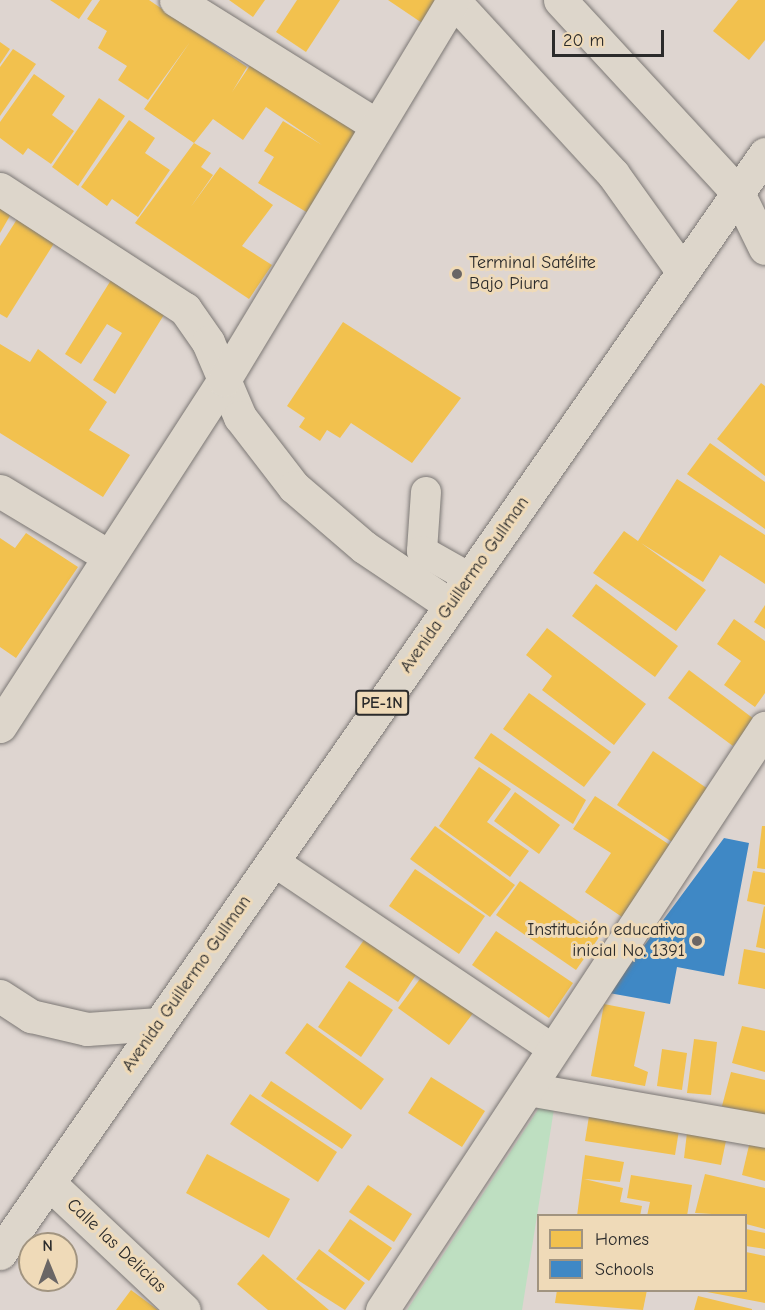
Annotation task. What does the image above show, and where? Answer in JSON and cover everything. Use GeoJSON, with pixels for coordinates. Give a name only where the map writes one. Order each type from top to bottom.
{"type":"FeatureCollection","features":[{"type":"Feature","properties":{"kind":"street"},"geometry":{"type":"LineString","coordinates":[[176,0],[376,125]]}},
{"type":"Feature","properties":{"kind":"street"},"geometry":{"type":"LineString","coordinates":[[0,726],[108,555],[224,380],[453,0],[613,174],[682,272]]}},
{"type":"Feature","properties":{"kind":"street"},"geometry":{"type":"LineString","coordinates":[[560,0],[738,193],[765,248]]}},
{"type":"Feature","properties":{"kind":"street","name":"Avenida Guillermo Gullman"},"geometry":{"type":"LineString","coordinates":[[0,1253],[765,154]]}},
{"type":"Feature","properties":{"kind":"street"},"geometry":{"type":"LineString","coordinates":[[0,189],[185,309],[208,342],[224,380],[260,447],[302,495],[364,547],[450,605]]}},
{"type":"Feature","properties":{"kind":"street"},"geometry":{"type":"LineString","coordinates":[[0,491],[108,555]]}},
{"type":"Feature","properties":{"kind":"street"},"geometry":{"type":"LineString","coordinates":[[426,492],[419,524],[422,551],[470,578]]}},
{"type":"Feature","properties":{"kind":"street"},"geometry":{"type":"LineString","coordinates":[[382,1310],[765,728]]}},
{"type":"Feature","properties":{"kind":"street"},"geometry":{"type":"LineString","coordinates":[[273,861],[553,1049]]}},
{"type":"Feature","properties":{"kind":"street"},"geometry":{"type":"LineString","coordinates":[[0,996],[31,1016],[87,1029],[159,1024]]}},
{"type":"Feature","properties":{"kind":"street"},"geometry":{"type":"LineString","coordinates":[[528,1089],[765,1131]]}},
{"type":"Feature","properties":{"kind":"street","name":"Calle las Delicias"},"geometry":{"type":"LineString","coordinates":[[49,1183],[183,1310]]}},
{"type":"Feature","properties":{"kind":"green space"},"geometry":{"type":"Polygon","coordinates":[[[539,1108],[554,1109],[522,1310],[407,1310],[539,1108]]]}},
{"type":"Feature","properties":{"kind":"building: Homes"},"geometry":{"type":"Polygon","coordinates":[[[50,0],[92,0],[79,19],[50,0]]]}},
{"type":"Feature","properties":{"kind":"building: Homes"},"geometry":{"type":"Polygon","coordinates":[[[100,0],[149,0],[247,67],[232,92],[255,58],[361,129],[308,213],[258,183],[274,157],[264,151],[283,121],[322,145],[266,107],[243,140],[213,119],[194,143],[144,109],[190,42],[148,100],[118,80],[127,66],[98,48],[107,31],[87,19],[100,0]]]}},
{"type":"Feature","properties":{"kind":"building: Homes"},"geometry":{"type":"Polygon","coordinates":[[[229,0],[265,0],[253,17],[229,0]]]}},
{"type":"Feature","properties":{"kind":"building: Homes"},"geometry":{"type":"Polygon","coordinates":[[[297,0],[340,0],[306,52],[276,32],[297,0]]]}},
{"type":"Feature","properties":{"kind":"building: Homes"},"geometry":{"type":"Polygon","coordinates":[[[388,0],[446,0],[428,27],[388,0]]]}},
{"type":"Feature","properties":{"kind":"building: Homes"},"geometry":{"type":"Polygon","coordinates":[[[738,0],[765,0],[765,40],[749,60],[713,31],[738,0]]]}},
{"type":"Feature","properties":{"kind":"building: Homes"},"geometry":{"type":"Polygon","coordinates":[[[0,42],[10,49],[0,64],[0,42]]]}},
{"type":"Feature","properties":{"kind":"building: Homes"},"geometry":{"type":"Polygon","coordinates":[[[13,49],[36,64],[0,116],[0,67],[13,49]]]}},
{"type":"Feature","properties":{"kind":"building: Homes"},"geometry":{"type":"Polygon","coordinates":[[[34,74],[65,96],[52,115],[74,131],[51,164],[28,148],[23,155],[0,138],[0,122],[34,74]]]}},
{"type":"Feature","properties":{"kind":"building: Homes"},"geometry":{"type":"Polygon","coordinates":[[[99,98],[125,116],[78,186],[52,167],[99,98]]]}},
{"type":"Feature","properties":{"kind":"building: Homes"},"geometry":{"type":"Polygon","coordinates":[[[129,120],[155,138],[145,153],[170,170],[138,217],[112,199],[107,206],[81,187],[129,120]]]}},
{"type":"Feature","properties":{"kind":"building: Homes"},"geometry":{"type":"Polygon","coordinates":[[[194,143],[211,153],[201,167],[213,175],[190,208],[220,167],[273,205],[242,246],[272,265],[249,299],[135,223],[194,143]]]}},
{"type":"Feature","properties":{"kind":"building: Homes"},"geometry":{"type":"Polygon","coordinates":[[[0,207],[11,214],[0,233],[0,207]]]}},
{"type":"Feature","properties":{"kind":"building: Homes"},"geometry":{"type":"Polygon","coordinates":[[[21,213],[58,237],[7,318],[0,314],[0,246],[21,213]]]}},
{"type":"Feature","properties":{"kind":"building: Homes"},"geometry":{"type":"Polygon","coordinates":[[[116,272],[170,305],[115,394],[93,380],[122,333],[107,324],[81,364],[65,354],[116,272]]]}},
{"type":"Feature","properties":{"kind":"building: Homes"},"geometry":{"type":"Polygon","coordinates":[[[343,322],[461,398],[412,463],[351,423],[340,438],[327,430],[320,441],[299,427],[305,418],[287,406],[343,322]]]}},
{"type":"Feature","properties":{"kind":"building: Homes"},"geometry":{"type":"Polygon","coordinates":[[[0,344],[30,362],[38,349],[107,402],[89,430],[130,455],[103,497],[0,433],[0,344]]]}},
{"type":"Feature","properties":{"kind":"building: Homes"},"geometry":{"type":"Polygon","coordinates":[[[761,383],[765,386],[765,476],[717,439],[761,383]]]}},
{"type":"Feature","properties":{"kind":"building: Homes"},"geometry":{"type":"Polygon","coordinates":[[[710,443],[765,482],[765,529],[687,474],[710,443]]]}},
{"type":"Feature","properties":{"kind":"building: Homes"},"geometry":{"type":"Polygon","coordinates":[[[677,479],[765,535],[765,584],[720,555],[703,582],[641,543],[706,590],[676,631],[593,573],[624,531],[638,541],[677,479]]]}},
{"type":"Feature","properties":{"kind":"building: Homes"},"geometry":{"type":"Polygon","coordinates":[[[26,533],[78,567],[16,658],[0,647],[0,538],[15,548],[26,533]]]}},
{"type":"Feature","properties":{"kind":"building: Homes"},"geometry":{"type":"Polygon","coordinates":[[[596,584],[678,646],[655,677],[572,616],[596,584]]]}},
{"type":"Feature","properties":{"kind":"building: Homes"},"geometry":{"type":"Polygon","coordinates":[[[765,605],[765,629],[754,622],[765,605]]]}},
{"type":"Feature","properties":{"kind":"building: Homes"},"geometry":{"type":"Polygon","coordinates":[[[734,619],[765,641],[765,693],[755,707],[724,685],[741,661],[717,644],[734,619]]]}},
{"type":"Feature","properties":{"kind":"building: Homes"},"geometry":{"type":"Polygon","coordinates":[[[547,628],[646,704],[614,745],[542,690],[552,676],[526,655],[547,628]]]}},
{"type":"Feature","properties":{"kind":"building: Homes"},"geometry":{"type":"Polygon","coordinates":[[[689,670],[754,719],[733,746],[668,698],[689,670]]]}},
{"type":"Feature","properties":{"kind":"building: Homes"},"geometry":{"type":"Polygon","coordinates":[[[529,693],[611,752],[584,787],[503,729],[529,693]]]}},
{"type":"Feature","properties":{"kind":"building: Homes"},"geometry":{"type":"Polygon","coordinates":[[[491,733],[586,800],[573,824],[474,758],[491,733]]]}},
{"type":"Feature","properties":{"kind":"building: Homes"},"geometry":{"type":"Polygon","coordinates":[[[653,751],[708,789],[672,842],[617,805],[653,751]]]}},
{"type":"Feature","properties":{"kind":"building: Homes"},"geometry":{"type":"Polygon","coordinates":[[[479,767],[511,789],[487,822],[529,851],[510,877],[439,826],[479,767]]]}},
{"type":"Feature","properties":{"kind":"building: Homes"},"geometry":{"type":"Polygon","coordinates":[[[515,792],[560,825],[539,854],[494,821],[515,792]]]}},
{"type":"Feature","properties":{"kind":"building: Homes"},"geometry":{"type":"Polygon","coordinates":[[[595,796],[676,849],[628,921],[585,892],[611,853],[573,829],[595,796]]]}},
{"type":"Feature","properties":{"kind":"building: Homes"},"geometry":{"type":"Polygon","coordinates":[[[435,826],[515,885],[490,917],[410,859],[435,826]]]}},
{"type":"Feature","properties":{"kind":"building: Homes"},"geometry":{"type":"Polygon","coordinates":[[[762,826],[765,826],[765,869],[757,868],[762,826]]]}},
{"type":"Feature","properties":{"kind":"building: Homes"},"geometry":{"type":"Polygon","coordinates":[[[415,869],[485,916],[459,954],[389,906],[415,869]]]}},
{"type":"Feature","properties":{"kind":"building: Homes"},"geometry":{"type":"Polygon","coordinates":[[[753,871],[765,873],[765,905],[747,901],[753,871]]]}},
{"type":"Feature","properties":{"kind":"building: Homes"},"geometry":{"type":"Polygon","coordinates":[[[520,881],[600,936],[576,970],[496,915],[520,881]]]}},
{"type":"Feature","properties":{"kind":"building: Homes"},"geometry":{"type":"Polygon","coordinates":[[[765,907],[765,949],[756,947],[765,907]]]}},
{"type":"Feature","properties":{"kind":"building: Homes"},"geometry":{"type":"Polygon","coordinates":[[[373,927],[425,961],[398,1002],[345,967],[373,927]]]}},
{"type":"Feature","properties":{"kind":"building: Homes"},"geometry":{"type":"Polygon","coordinates":[[[496,931],[573,983],[549,1018],[472,965],[496,931]]]}},
{"type":"Feature","properties":{"kind":"building: Homes"},"geometry":{"type":"Polygon","coordinates":[[[744,949],[765,953],[765,989],[738,984],[744,949]]]}},
{"type":"Feature","properties":{"kind":"building: Homes"},"geometry":{"type":"Polygon","coordinates":[[[429,967],[480,1004],[449,1045],[398,1008],[429,967]]]}},
{"type":"Feature","properties":{"kind":"building: Homes"},"geometry":{"type":"Polygon","coordinates":[[[349,981],[393,1010],[361,1057],[318,1027],[349,981]]]}},
{"type":"Feature","properties":{"kind":"building: Homes"},"geometry":{"type":"Polygon","coordinates":[[[604,1004],[645,1012],[634,1066],[648,1072],[645,1086],[591,1076],[604,1004]]]}},
{"type":"Feature","properties":{"kind":"building: Homes"},"geometry":{"type":"Polygon","coordinates":[[[307,1023],[384,1079],[361,1110],[285,1053],[307,1023]]]}},
{"type":"Feature","properties":{"kind":"building: Homes"},"geometry":{"type":"Polygon","coordinates":[[[742,1026],[765,1031],[765,1072],[732,1063],[742,1026]]]}},
{"type":"Feature","properties":{"kind":"building: Homes"},"geometry":{"type":"Polygon","coordinates":[[[694,1039],[717,1042],[711,1095],[687,1093],[694,1039]]]}},
{"type":"Feature","properties":{"kind":"building: Homes"},"geometry":{"type":"Polygon","coordinates":[[[662,1049],[687,1053],[682,1090],[657,1086],[662,1049]]]}},
{"type":"Feature","properties":{"kind":"building: Homes"},"geometry":{"type":"Polygon","coordinates":[[[731,1072],[765,1080],[765,1116],[722,1106],[731,1072]]]}},
{"type":"Feature","properties":{"kind":"building: Homes"},"geometry":{"type":"Polygon","coordinates":[[[431,1077],[485,1111],[462,1147],[408,1113],[431,1077]]]}},
{"type":"Feature","properties":{"kind":"building: Homes"},"geometry":{"type":"Polygon","coordinates":[[[271,1081],[352,1135],[342,1149],[261,1096],[271,1081]]]}},
{"type":"Feature","properties":{"kind":"building: Homes"},"geometry":{"type":"Polygon","coordinates":[[[250,1094],[337,1152],[318,1182],[230,1124],[250,1094]]]}},
{"type":"Feature","properties":{"kind":"building: Homes"},"geometry":{"type":"Polygon","coordinates":[[[590,1110],[680,1124],[675,1155],[585,1141],[590,1110]]]}},
{"type":"Feature","properties":{"kind":"building: Homes"},"geometry":{"type":"Polygon","coordinates":[[[688,1124],[728,1131],[721,1165],[684,1158],[688,1124]]]}},
{"type":"Feature","properties":{"kind":"building: Homes"},"geometry":{"type":"Polygon","coordinates":[[[751,1137],[765,1140],[765,1181],[742,1175],[751,1137]]]}},
{"type":"Feature","properties":{"kind":"building: Homes"},"geometry":{"type":"Polygon","coordinates":[[[207,1154],[290,1199],[269,1238],[186,1193],[207,1154]]]}},
{"type":"Feature","properties":{"kind":"building: Homes"},"geometry":{"type":"Polygon","coordinates":[[[585,1155],[624,1162],[620,1182],[584,1179],[623,1188],[620,1202],[642,1206],[640,1214],[577,1214],[585,1155]]]}},
{"type":"Feature","properties":{"kind":"building: Homes"},"geometry":{"type":"Polygon","coordinates":[[[705,1174],[765,1188],[765,1229],[747,1224],[747,1214],[695,1213],[705,1174]]]}},
{"type":"Feature","properties":{"kind":"building: Homes"},"geometry":{"type":"Polygon","coordinates":[[[631,1175],[692,1185],[687,1214],[647,1214],[650,1202],[627,1198],[631,1175]]]}},
{"type":"Feature","properties":{"kind":"building: Homes"},"geometry":{"type":"Polygon","coordinates":[[[368,1185],[412,1214],[394,1242],[349,1212],[368,1185]]]}},
{"type":"Feature","properties":{"kind":"building: Homes"},"geometry":{"type":"Polygon","coordinates":[[[350,1219],[392,1248],[369,1281],[328,1251],[350,1219]]]}},
{"type":"Feature","properties":{"kind":"building: Homes"},"geometry":{"type":"Polygon","coordinates":[[[747,1229],[765,1233],[765,1249],[747,1246],[747,1229]]]}},
{"type":"Feature","properties":{"kind":"building: Homes"},"geometry":{"type":"Polygon","coordinates":[[[319,1249],[365,1283],[345,1310],[296,1279],[319,1249]]]}},
{"type":"Feature","properties":{"kind":"building: Homes"},"geometry":{"type":"Polygon","coordinates":[[[747,1252],[765,1256],[765,1303],[707,1292],[747,1292],[747,1252]]]}},
{"type":"Feature","properties":{"kind":"building: Homes"},"geometry":{"type":"Polygon","coordinates":[[[263,1254],[329,1310],[268,1310],[237,1284],[263,1254]]]}},
{"type":"Feature","properties":{"kind":"building: Homes"},"geometry":{"type":"Polygon","coordinates":[[[131,1290],[158,1310],[116,1310],[131,1290]]]}},
{"type":"Feature","properties":{"kind":"building: Homes"},"geometry":{"type":"Polygon","coordinates":[[[557,1292],[647,1292],[643,1310],[555,1303],[557,1292]]]}},
{"type":"Feature","properties":{"kind":"building: Homes"},"geometry":{"type":"Polygon","coordinates":[[[698,1296],[752,1309],[752,1310],[694,1310],[698,1296]]]}},
{"type":"Feature","properties":{"kind":"building: Schools"},"geometry":{"type":"Polygon","coordinates":[[[724,838],[749,843],[724,976],[677,967],[670,1004],[609,993],[724,838]]]}},
{"type":"Feature","properties":{"kind":"place","name":"Terminal Satélite Bajo Piura"},"geometry":{"type":"Point","coordinates":[457,274]}},
{"type":"Feature","properties":{"kind":"place","name":"Institución educativa inicial No. 1391"},"geometry":{"type":"Point","coordinates":[697,941]}}]}
